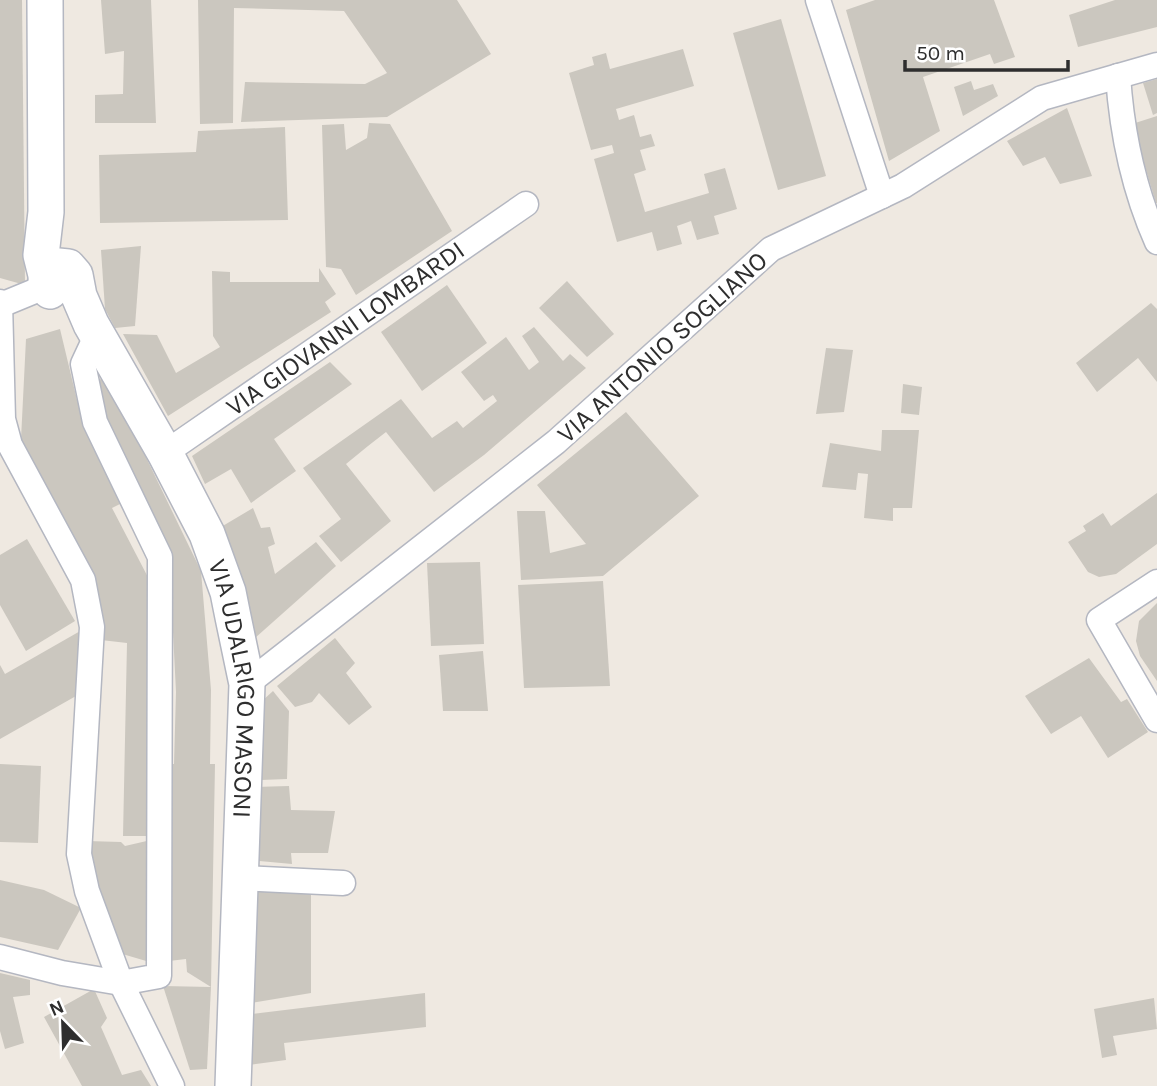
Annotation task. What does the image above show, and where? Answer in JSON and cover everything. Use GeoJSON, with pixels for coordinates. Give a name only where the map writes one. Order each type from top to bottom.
{"type":"FeatureCollection","features":[{"type":"Feature","properties":{"kind":"street"},"geometry":{"type":"LineString","coordinates":[[45,0],[46,212],[41,255],[59,283],[1,304],[3,419],[10,445],[83,580],[92,627],[79,854],[87,891],[121,984],[172,1086]]}},
{"type":"Feature","properties":{"kind":"street"},"geometry":{"type":"LineString","coordinates":[[817,0],[882,196]]}},
{"type":"Feature","properties":{"kind":"street","name":"VIA ANTONIO SOGLIANO"},"geometry":{"type":"LineString","coordinates":[[247,684],[555,442],[771,249],[882,196],[1042,98],[1157,65]]}},
{"type":"Feature","properties":{"kind":"street"},"geometry":{"type":"LineString","coordinates":[[1118,76],[1121,130],[1146,216],[1157,242]]}},
{"type":"Feature","properties":{"kind":"street","name":"VIA GIOVANNI LOMBARDI"},"geometry":{"type":"LineString","coordinates":[[165,453],[526,204]]}},
{"type":"Feature","properties":{"kind":"street","name":"VIA UDALRIGO MASONI"},"geometry":{"type":"LineString","coordinates":[[59,283],[94,329],[165,453],[207,534],[228,592],[247,684],[233,1086]]}},
{"type":"Feature","properties":{"kind":"street"},"geometry":{"type":"LineString","coordinates":[[0,957],[62,973],[121,984],[159,976],[160,558],[94,422],[83,363],[94,329]]}},
{"type":"Feature","properties":{"kind":"street"},"geometry":{"type":"LineString","coordinates":[[1157,582],[1098,620],[1157,720]]}},
{"type":"Feature","properties":{"kind":"street"},"geometry":{"type":"LineString","coordinates":[[241,878],[343,883]]}},
{"type":"Feature","properties":{"kind":"building"},"geometry":{"type":"Polygon","coordinates":[[[0,0],[22,0],[25,285],[0,278],[0,0]]]}},
{"type":"Feature","properties":{"kind":"building"},"geometry":{"type":"Polygon","coordinates":[[[101,0],[151,0],[156,123],[95,123],[95,95],[123,94],[124,51],[105,54],[101,0]]]}},
{"type":"Feature","properties":{"kind":"building"},"geometry":{"type":"Polygon","coordinates":[[[198,0],[457,0],[491,54],[387,117],[241,122],[245,82],[365,84],[387,73],[344,11],[234,8],[233,123],[200,124],[198,0]]]}},
{"type":"Feature","properties":{"kind":"building"},"geometry":{"type":"Polygon","coordinates":[[[875,0],[994,0],[1015,57],[994,64],[990,54],[923,77],[940,131],[889,161],[846,10],[875,0]]]}},
{"type":"Feature","properties":{"kind":"building"},"geometry":{"type":"Polygon","coordinates":[[[1115,0],[1157,0],[1157,27],[1078,47],[1069,15],[1115,0]]]}},
{"type":"Feature","properties":{"kind":"building"},"geometry":{"type":"Polygon","coordinates":[[[781,19],[826,176],[778,190],[733,33],[781,19]]]}},
{"type":"Feature","properties":{"kind":"building"},"geometry":{"type":"Polygon","coordinates":[[[683,49],[694,86],[616,109],[619,120],[634,115],[640,137],[651,134],[655,146],[640,150],[646,170],[634,174],[645,212],[709,193],[704,174],[725,168],[737,209],[714,216],[719,234],[697,240],[691,221],[677,226],[682,244],[657,251],[652,232],[617,242],[594,159],[614,153],[612,145],[591,150],[569,73],[594,65],[592,57],[606,53],[610,69],[683,49]]]}},
{"type":"Feature","properties":{"kind":"building"},"geometry":{"type":"Polygon","coordinates":[[[1157,79],[1157,113],[1153,115],[1143,83],[1157,79]]]}},
{"type":"Feature","properties":{"kind":"building"},"geometry":{"type":"Polygon","coordinates":[[[971,81],[974,90],[993,84],[998,96],[963,116],[954,87],[971,81]]]}},
{"type":"Feature","properties":{"kind":"building"},"geometry":{"type":"Polygon","coordinates":[[[1067,108],[1092,176],[1060,184],[1045,157],[1023,166],[1007,141],[1067,108]]]}},
{"type":"Feature","properties":{"kind":"building"},"geometry":{"type":"Polygon","coordinates":[[[1157,116],[1157,203],[1156,203],[1132,124],[1157,116]]]}},
{"type":"Feature","properties":{"kind":"building"},"geometry":{"type":"Polygon","coordinates":[[[369,123],[390,124],[452,231],[356,295],[341,269],[326,267],[322,125],[344,124],[346,150],[367,138],[369,123]]]}},
{"type":"Feature","properties":{"kind":"building"},"geometry":{"type":"Polygon","coordinates":[[[285,127],[288,220],[100,223],[99,155],[196,152],[198,131],[285,127]]]}},
{"type":"Feature","properties":{"kind":"building"},"geometry":{"type":"Polygon","coordinates":[[[141,246],[135,326],[115,328],[105,309],[101,250],[141,246]]]}},
{"type":"Feature","properties":{"kind":"building"},"geometry":{"type":"Polygon","coordinates":[[[319,268],[336,294],[325,302],[331,312],[168,416],[123,334],[157,335],[176,373],[220,347],[213,336],[212,271],[230,272],[230,282],[319,282],[319,268]]]}},
{"type":"Feature","properties":{"kind":"building"},"geometry":{"type":"Polygon","coordinates":[[[567,281],[614,334],[587,357],[539,308],[567,281]]]}},
{"type":"Feature","properties":{"kind":"building"},"geometry":{"type":"Polygon","coordinates":[[[447,285],[487,343],[422,391],[381,332],[447,285]]]}},
{"type":"Feature","properties":{"kind":"building"},"geometry":{"type":"Polygon","coordinates":[[[1151,303],[1157,309],[1157,382],[1138,358],[1097,392],[1076,363],[1151,303]]]}},
{"type":"Feature","properties":{"kind":"building"},"geometry":{"type":"Polygon","coordinates":[[[534,327],[563,361],[570,354],[586,368],[484,455],[434,492],[386,432],[368,446],[346,464],[391,521],[341,562],[319,536],[341,519],[303,468],[401,399],[432,438],[457,421],[463,428],[497,401],[493,395],[484,401],[461,372],[506,337],[529,370],[539,362],[522,336],[534,327]]]}},
{"type":"Feature","properties":{"kind":"building"},"geometry":{"type":"Polygon","coordinates":[[[60,329],[77,400],[122,503],[112,508],[151,583],[149,836],[123,836],[127,643],[101,640],[97,587],[21,439],[26,339],[60,329]]]}},
{"type":"Feature","properties":{"kind":"building"},"geometry":{"type":"Polygon","coordinates":[[[826,348],[853,350],[844,412],[816,414],[826,348]]]}},
{"type":"Feature","properties":{"kind":"building"},"geometry":{"type":"Polygon","coordinates":[[[330,362],[352,384],[274,439],[296,471],[251,503],[231,469],[205,484],[192,456],[330,362]]]}},
{"type":"Feature","properties":{"kind":"building"},"geometry":{"type":"Polygon","coordinates":[[[102,379],[141,447],[201,571],[211,690],[210,764],[215,764],[211,987],[187,972],[186,959],[169,961],[166,764],[174,764],[176,692],[171,592],[118,458],[96,380],[102,379]]]}},
{"type":"Feature","properties":{"kind":"building"},"geometry":{"type":"Polygon","coordinates":[[[903,384],[922,387],[919,415],[901,413],[903,384]]]}},
{"type":"Feature","properties":{"kind":"building"},"geometry":{"type":"Polygon","coordinates":[[[626,412],[699,496],[603,576],[521,580],[517,511],[545,511],[550,553],[586,544],[537,485],[626,412]]]}},
{"type":"Feature","properties":{"kind":"building"},"geometry":{"type":"Polygon","coordinates":[[[882,430],[919,430],[912,508],[893,508],[893,521],[864,518],[868,474],[858,473],[856,490],[822,487],[830,443],[881,451],[882,430]]]}},
{"type":"Feature","properties":{"kind":"building"},"geometry":{"type":"Polygon","coordinates":[[[1157,493],[1157,544],[1116,574],[1099,577],[1088,572],[1068,542],[1086,531],[1083,526],[1103,513],[1111,526],[1157,493]]]}},
{"type":"Feature","properties":{"kind":"building"},"geometry":{"type":"Polygon","coordinates":[[[253,508],[261,528],[270,527],[275,544],[268,547],[275,574],[316,542],[336,566],[255,638],[221,527],[253,508]]]}},
{"type":"Feature","properties":{"kind":"building"},"geometry":{"type":"Polygon","coordinates":[[[27,539],[75,621],[26,651],[0,605],[0,555],[27,539]]]}},
{"type":"Feature","properties":{"kind":"building"},"geometry":{"type":"Polygon","coordinates":[[[480,562],[484,644],[431,646],[427,563],[480,562]]]}},
{"type":"Feature","properties":{"kind":"building"},"geometry":{"type":"Polygon","coordinates":[[[603,581],[610,686],[524,688],[518,585],[603,581]]]}},
{"type":"Feature","properties":{"kind":"building"},"geometry":{"type":"Polygon","coordinates":[[[1157,603],[1157,681],[1140,656],[1136,641],[1139,621],[1157,603]]]}},
{"type":"Feature","properties":{"kind":"building"},"geometry":{"type":"Polygon","coordinates":[[[82,630],[76,696],[0,739],[0,665],[5,674],[82,630]]]}},
{"type":"Feature","properties":{"kind":"building"},"geometry":{"type":"Polygon","coordinates":[[[335,638],[355,663],[346,673],[372,707],[349,725],[319,693],[312,702],[295,707],[277,686],[335,638]]]}},
{"type":"Feature","properties":{"kind":"building"},"geometry":{"type":"Polygon","coordinates":[[[483,651],[488,711],[443,711],[439,655],[483,651]]]}},
{"type":"Feature","properties":{"kind":"building"},"geometry":{"type":"Polygon","coordinates":[[[1089,658],[1121,702],[1127,699],[1148,732],[1108,758],[1081,716],[1051,734],[1025,696],[1089,658]]]}},
{"type":"Feature","properties":{"kind":"building"},"geometry":{"type":"Polygon","coordinates":[[[273,691],[289,711],[287,779],[261,780],[261,702],[273,691]]]}},
{"type":"Feature","properties":{"kind":"building"},"geometry":{"type":"Polygon","coordinates":[[[0,764],[41,766],[38,843],[0,842],[0,764]]]}},
{"type":"Feature","properties":{"kind":"building"},"geometry":{"type":"Polygon","coordinates":[[[289,786],[291,810],[335,811],[328,853],[291,853],[292,864],[249,860],[252,787],[289,786]]]}},
{"type":"Feature","properties":{"kind":"building"},"geometry":{"type":"Polygon","coordinates":[[[151,840],[153,963],[119,953],[106,926],[87,841],[121,842],[125,846],[151,840]]]}},
{"type":"Feature","properties":{"kind":"building"},"geometry":{"type":"Polygon","coordinates":[[[0,880],[44,890],[81,908],[58,950],[0,937],[0,880]]]}},
{"type":"Feature","properties":{"kind":"building"},"geometry":{"type":"Polygon","coordinates":[[[257,891],[311,894],[311,993],[251,1003],[257,891]]]}},
{"type":"Feature","properties":{"kind":"building"},"geometry":{"type":"Polygon","coordinates":[[[0,973],[30,980],[30,995],[13,997],[24,1043],[5,1049],[0,1031],[0,973]]]}},
{"type":"Feature","properties":{"kind":"building"},"geometry":{"type":"Polygon","coordinates":[[[163,986],[211,987],[207,1069],[190,1070],[163,986]]]}},
{"type":"Feature","properties":{"kind":"building"},"geometry":{"type":"Polygon","coordinates":[[[94,989],[107,1018],[101,1027],[122,1075],[141,1070],[151,1086],[82,1086],[44,1017],[94,989]]]}},
{"type":"Feature","properties":{"kind":"building"},"geometry":{"type":"Polygon","coordinates":[[[425,993],[426,1027],[284,1043],[286,1060],[249,1065],[252,1014],[425,993]]]}},
{"type":"Feature","properties":{"kind":"building"},"geometry":{"type":"Polygon","coordinates":[[[1154,998],[1157,1029],[1113,1036],[1117,1055],[1102,1058],[1094,1009],[1154,998]]]}}]}
